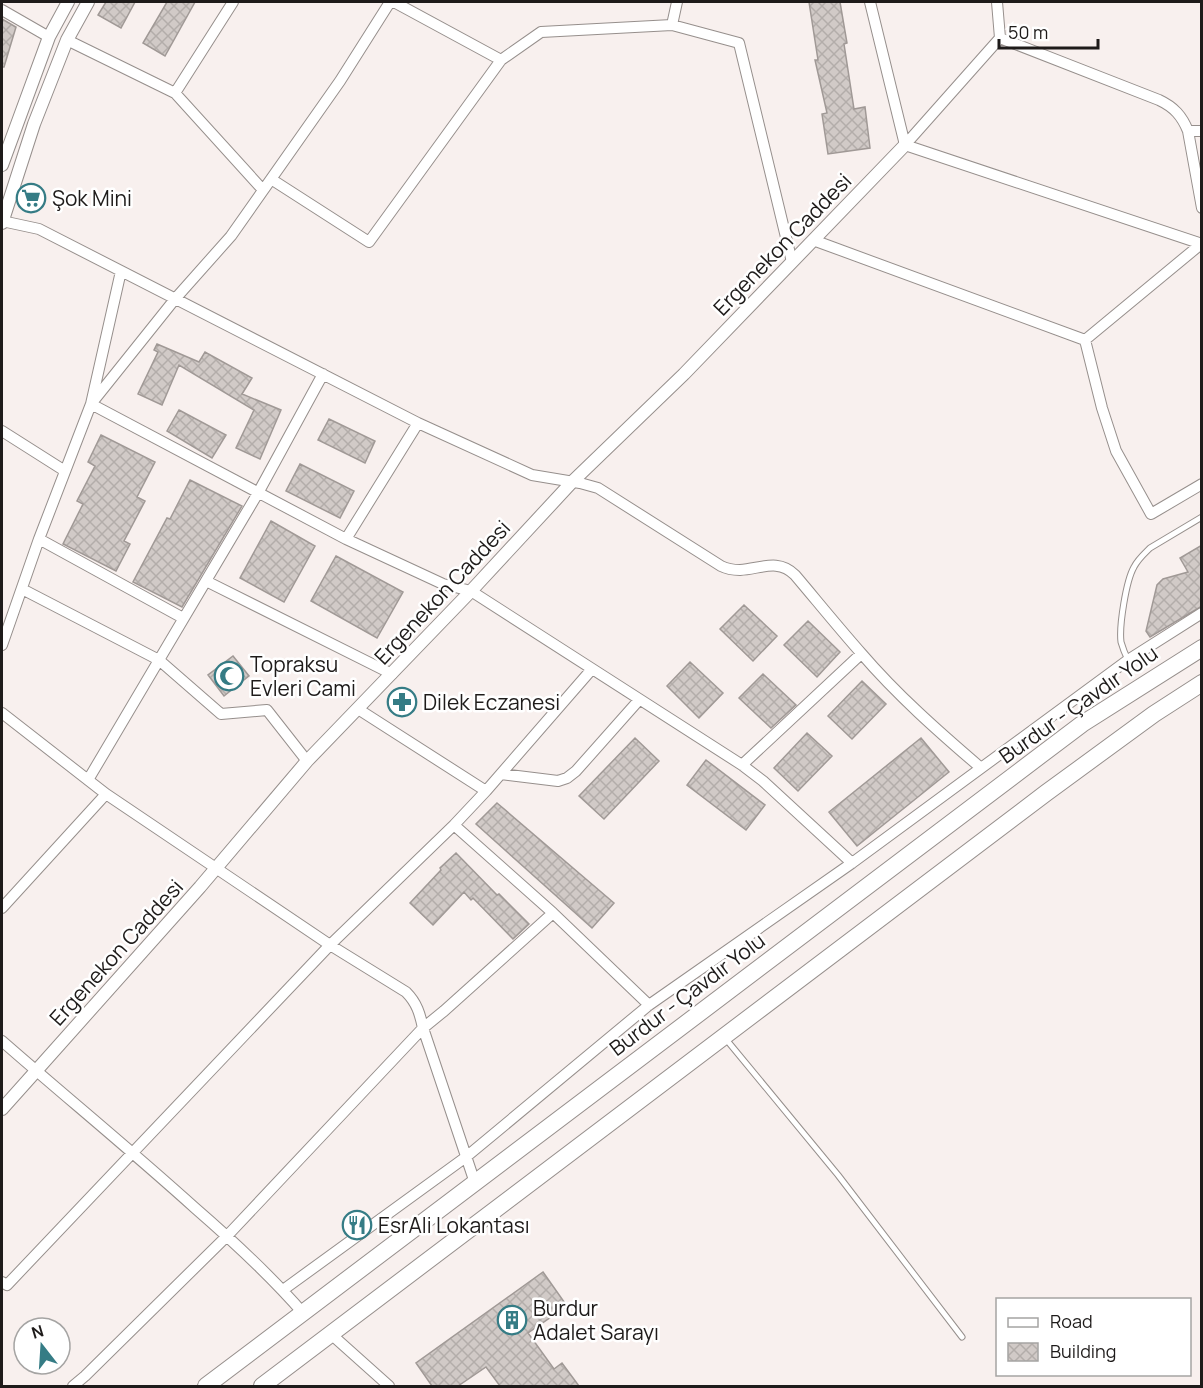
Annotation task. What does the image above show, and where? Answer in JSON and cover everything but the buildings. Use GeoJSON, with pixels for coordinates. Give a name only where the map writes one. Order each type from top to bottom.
{"type":"FeatureCollection","features":[{"type":"Feature","properties":{"kind":"highway","name":"Burdur - Çavdır Yolu"},"geometry":{"type":"LineString","coordinates":[[206,1386],[1082,724],[1202,648]]}},
{"type":"Feature","properties":{"kind":"highway"},"geometry":{"type":"LineString","coordinates":[[262,1386],[1046,793],[1202,682]]}},
{"type":"Feature","properties":{"kind":"street"},"geometry":{"type":"LineString","coordinates":[[2,165],[49,37],[68,2]]}},
{"type":"Feature","properties":{"kind":"street"},"geometry":{"type":"LineString","coordinates":[[88,2],[67,40],[34,124],[2,222],[39,229],[418,423],[532,475],[588,484],[607,493],[721,566],[739,570],[775,565],[786,568],[795,575],[861,654],[911,705],[981,768]]}},
{"type":"Feature","properties":{"kind":"street"},"geometry":{"type":"LineString","coordinates":[[175,93],[232,2]]}},
{"type":"Feature","properties":{"kind":"street"},"geometry":{"type":"LineString","coordinates":[[91,404],[176,299],[231,236],[340,81],[392,2],[501,60]]}},
{"type":"Feature","properties":{"kind":"street"},"geometry":{"type":"LineString","coordinates":[[672,25],[677,2]]}},
{"type":"Feature","properties":{"kind":"street"},"geometry":{"type":"LineString","coordinates":[[870,2],[905,145]]}},
{"type":"Feature","properties":{"kind":"street"},"geometry":{"type":"LineString","coordinates":[[905,145],[1000,38],[997,2]]}},
{"type":"Feature","properties":{"kind":"street"},"geometry":{"type":"LineString","coordinates":[[2,10],[49,37]]}},
{"type":"Feature","properties":{"kind":"street"},"geometry":{"type":"LineString","coordinates":[[271,179],[369,242],[501,60],[541,32],[672,25],[739,43],[792,262]]}},
{"type":"Feature","properties":{"kind":"street"},"geometry":{"type":"LineString","coordinates":[[1000,38],[1169,105],[1184,121],[1188,131],[1202,208]]}},
{"type":"Feature","properties":{"kind":"street"},"geometry":{"type":"LineString","coordinates":[[67,40],[175,93],[263,190]]}},
{"type":"Feature","properties":{"kind":"street"},"geometry":{"type":"LineString","coordinates":[[1188,131],[1202,131]]}},
{"type":"Feature","properties":{"kind":"street"},"geometry":{"type":"LineString","coordinates":[[905,145],[1201,244]]}},
{"type":"Feature","properties":{"kind":"street","name":"Ergenekon Caddesi"},"geometry":{"type":"LineString","coordinates":[[2,1109],[217,867],[307,761],[471,591],[572,482],[684,374],[905,145]]}},
{"type":"Feature","properties":{"kind":"street"},"geometry":{"type":"LineString","coordinates":[[813,240],[1084,340]]}},
{"type":"Feature","properties":{"kind":"street"},"geometry":{"type":"LineString","coordinates":[[1084,340],[1201,244]]}},
{"type":"Feature","properties":{"kind":"street"},"geometry":{"type":"LineString","coordinates":[[2,645],[39,539],[91,404],[122,271]]}},
{"type":"Feature","properties":{"kind":"street"},"geometry":{"type":"LineString","coordinates":[[1084,340],[1116,451],[1151,514],[1202,484]]}},
{"type":"Feature","properties":{"kind":"street"},"geometry":{"type":"LineString","coordinates":[[88,780],[258,493],[323,374]]}},
{"type":"Feature","properties":{"kind":"street"},"geometry":{"type":"LineString","coordinates":[[91,404],[346,539],[443,584],[471,591],[742,765],[852,863]]}},
{"type":"Feature","properties":{"kind":"street"},"geometry":{"type":"LineString","coordinates":[[346,539],[418,423]]}},
{"type":"Feature","properties":{"kind":"street"},"geometry":{"type":"LineString","coordinates":[[2,431],[65,471]]}},
{"type":"Feature","properties":{"kind":"street"},"geometry":{"type":"LineString","coordinates":[[39,539],[183,618]]}},
{"type":"Feature","properties":{"kind":"street"},"geometry":{"type":"LineString","coordinates":[[206,581],[392,674]]}},
{"type":"Feature","properties":{"kind":"street"},"geometry":{"type":"LineString","coordinates":[[22,589],[159,660],[221,714],[267,710],[307,761]]}},
{"type":"Feature","properties":{"kind":"street"},"geometry":{"type":"LineString","coordinates":[[283,1290],[466,1157],[649,1005],[852,863],[1128,660],[1202,613]]}},
{"type":"Feature","properties":{"kind":"street"},"geometry":{"type":"LineString","coordinates":[[742,765],[861,654]]}},
{"type":"Feature","properties":{"kind":"street"},"geometry":{"type":"LineString","coordinates":[[2,1282],[7,1285],[330,945],[454,825],[592,669]]}},
{"type":"Feature","properties":{"kind":"street"},"geometry":{"type":"LineString","coordinates":[[501,774],[558,781],[567,778],[576,771],[639,700]]}},
{"type":"Feature","properties":{"kind":"street"},"geometry":{"type":"LineString","coordinates":[[358,709],[486,791]]}},
{"type":"Feature","properties":{"kind":"street"},"geometry":{"type":"LineString","coordinates":[[2,713],[106,794],[330,945],[406,992],[416,1004],[475,1183]]}},
{"type":"Feature","properties":{"kind":"street"},"geometry":{"type":"LineString","coordinates":[[2,908],[106,794]]}},
{"type":"Feature","properties":{"kind":"street"},"geometry":{"type":"LineString","coordinates":[[454,825],[553,913],[649,1005]]}},
{"type":"Feature","properties":{"kind":"street"},"geometry":{"type":"LineString","coordinates":[[73,1386],[227,1236],[423,1028],[553,913]]}},
{"type":"Feature","properties":{"kind":"street"},"geometry":{"type":"LineString","coordinates":[[2,1041],[133,1152],[227,1236],[283,1290],[303,1313]]}},
{"type":"Feature","properties":{"kind":"street"},"geometry":{"type":"LineString","coordinates":[[332,1335],[389,1386]]}},
{"type":"Feature","properties":{"kind":"lane"},"geometry":{"type":"LineString","coordinates":[[1128,660],[1120,634],[1129,580],[1134,567],[1150,548],[1202,517]]}},
{"type":"Feature","properties":{"kind":"lane"},"geometry":{"type":"LineString","coordinates":[[724,1037],[838,1175],[963,1337]]}},
{"type":"Feature","properties":{"kind":"place","name":"Şok Mini"},"geometry":{"type":"Point","coordinates":[31,198]}},
{"type":"Feature","properties":{"kind":"place","name":"Topraksu Evleri Cami"},"geometry":{"type":"Point","coordinates":[229,676]}},
{"type":"Feature","properties":{"kind":"place","name":"Dilek Eczanesi"},"geometry":{"type":"Point","coordinates":[402,702]}},
{"type":"Feature","properties":{"kind":"place","name":"EsrAli Lokantası"},"geometry":{"type":"Point","coordinates":[357,1225]}},
{"type":"Feature","properties":{"kind":"place","name":"Burdur Adalet Sarayı"},"geometry":{"type":"Point","coordinates":[512,1320]}}]}
